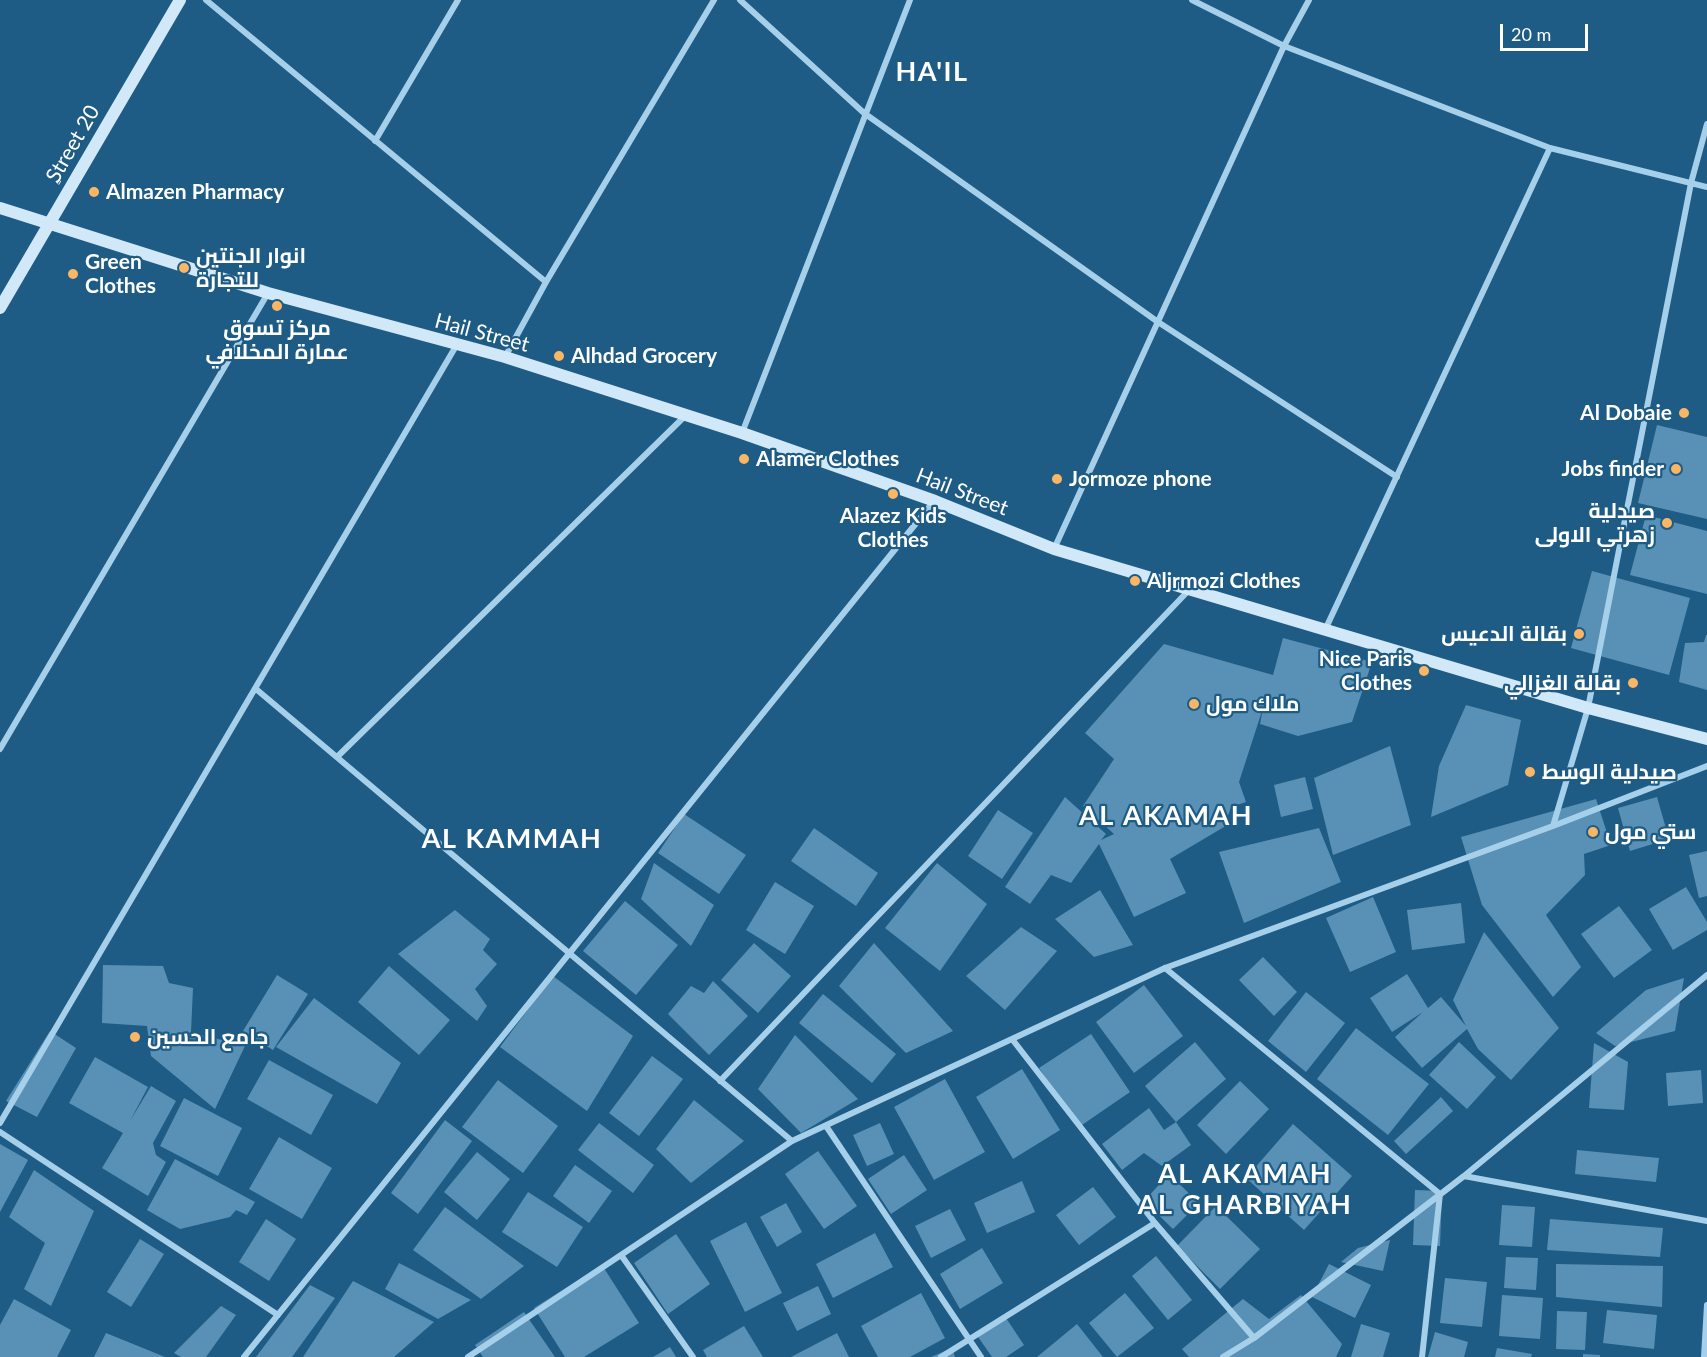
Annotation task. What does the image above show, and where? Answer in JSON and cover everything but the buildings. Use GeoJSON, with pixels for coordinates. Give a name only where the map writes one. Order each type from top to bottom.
{"type":"FeatureCollection","features":[{"type":"Feature","properties":{"kind":"street","name":"ٍStreet 20"},"geometry":{"type":"LineString","coordinates":[[0,308],[180,0]]}},
{"type":"Feature","properties":{"kind":"street"},"geometry":{"type":"LineString","coordinates":[[206,0],[546,282]]}},
{"type":"Feature","properties":{"kind":"street"},"geometry":{"type":"LineString","coordinates":[[375,141],[458,0]]}},
{"type":"Feature","properties":{"kind":"street"},"geometry":{"type":"LineString","coordinates":[[505,357],[546,282],[714,0]]}},
{"type":"Feature","properties":{"kind":"street"},"geometry":{"type":"LineString","coordinates":[[740,0],[864,113],[1158,322],[1397,477]]}},
{"type":"Feature","properties":{"kind":"street"},"geometry":{"type":"LineString","coordinates":[[741,433],[910,0]]}},
{"type":"Feature","properties":{"kind":"street"},"geometry":{"type":"LineString","coordinates":[[1192,0],[1284,46],[1550,148],[1707,187]]}},
{"type":"Feature","properties":{"kind":"street"},"geometry":{"type":"LineString","coordinates":[[1054,549],[1284,46],[1309,0]]}},
{"type":"Feature","properties":{"kind":"street"},"geometry":{"type":"LineString","coordinates":[[1553,826],[1588,708],[1691,183],[1707,124]]}},
{"type":"Feature","properties":{"kind":"street"},"geometry":{"type":"LineString","coordinates":[[1325,630],[1550,148]]}},
{"type":"Feature","properties":{"kind":"street","name":"Hail Street"},"geometry":{"type":"LineString","coordinates":[[0,208],[268,293],[456,346],[505,357],[686,415],[935,501],[1054,549],[1588,708],[1707,739]]}},
{"type":"Feature","properties":{"kind":"street"},"geometry":{"type":"LineString","coordinates":[[0,749],[268,293]]}},
{"type":"Feature","properties":{"kind":"street"},"geometry":{"type":"LineString","coordinates":[[0,1123],[456,346]]}},
{"type":"Feature","properties":{"kind":"street"},"geometry":{"type":"LineString","coordinates":[[338,757],[686,415]]}},
{"type":"Feature","properties":{"kind":"street"},"geometry":{"type":"LineString","coordinates":[[244,1357],[935,501]]}},
{"type":"Feature","properties":{"kind":"street"},"geometry":{"type":"LineString","coordinates":[[720,1081],[1190,589]]}},
{"type":"Feature","properties":{"kind":"street"},"geometry":{"type":"LineString","coordinates":[[256,689],[792,1142]]}},
{"type":"Feature","properties":{"kind":"street"},"geometry":{"type":"LineString","coordinates":[[468,1357],[792,1142],[1165,968],[1553,826],[1707,765]]}},
{"type":"Feature","properties":{"kind":"street"},"geometry":{"type":"LineString","coordinates":[[1165,968],[1440,1194]]}},
{"type":"Feature","properties":{"kind":"street"},"geometry":{"type":"LineString","coordinates":[[1223,1357],[1254,1338],[1464,1176],[1707,975]]}},
{"type":"Feature","properties":{"kind":"street"},"geometry":{"type":"LineString","coordinates":[[1012,1039],[1155,1223],[1254,1338]]}},
{"type":"Feature","properties":{"kind":"street"},"geometry":{"type":"LineString","coordinates":[[826,1126],[981,1357]]}},
{"type":"Feature","properties":{"kind":"street"},"geometry":{"type":"LineString","coordinates":[[0,1132],[278,1315]]}},
{"type":"Feature","properties":{"kind":"street"},"geometry":{"type":"LineString","coordinates":[[1464,1176],[1707,1221]]}},
{"type":"Feature","properties":{"kind":"street"},"geometry":{"type":"LineString","coordinates":[[1422,1357],[1440,1194]]}},
{"type":"Feature","properties":{"kind":"street"},"geometry":{"type":"LineString","coordinates":[[941,1357],[1155,1223]]}},
{"type":"Feature","properties":{"kind":"street"},"geometry":{"type":"LineString","coordinates":[[621,1256],[693,1357]]}},
{"type":"Feature","properties":{"kind":"street"},"geometry":{"type":"LineString","coordinates":[[1704,1357],[1707,1305]]}},
{"type":"Feature","properties":{"kind":"place","name":"Almazen Pharmacy"},"geometry":{"type":"Point","coordinates":[94,192]}},
{"type":"Feature","properties":{"kind":"place","name":"انوار الجنتين للتجارة"},"geometry":{"type":"Point","coordinates":[184,268]}},
{"type":"Feature","properties":{"kind":"place","name":"Green Clothes"},"geometry":{"type":"Point","coordinates":[73,274]}},
{"type":"Feature","properties":{"kind":"place","name":"مركز تسوق عمارة المخلافي"},"geometry":{"type":"Point","coordinates":[277,306]}},
{"type":"Feature","properties":{"kind":"place","name":"Alhdad Grocery"},"geometry":{"type":"Point","coordinates":[559,356]}},
{"type":"Feature","properties":{"kind":"place","name":"Al Dobaie"},"geometry":{"type":"Point","coordinates":[1684,413]}},
{"type":"Feature","properties":{"kind":"place","name":"Alamer Clothes"},"geometry":{"type":"Point","coordinates":[744,459]}},
{"type":"Feature","properties":{"kind":"place","name":"Jobs finder"},"geometry":{"type":"Point","coordinates":[1676,469]}},
{"type":"Feature","properties":{"kind":"place","name":"Jormoze phone"},"geometry":{"type":"Point","coordinates":[1057,479]}},
{"type":"Feature","properties":{"kind":"place","name":"Alazez Kids Clothes"},"geometry":{"type":"Point","coordinates":[893,494]}},
{"type":"Feature","properties":{"kind":"place","name":"صيدلية زهرتي الاولى"},"geometry":{"type":"Point","coordinates":[1667,523]}},
{"type":"Feature","properties":{"kind":"place","name":"Aljrmozi Clothes"},"geometry":{"type":"Point","coordinates":[1135,581]}},
{"type":"Feature","properties":{"kind":"place","name":"بقالة الدعيس"},"geometry":{"type":"Point","coordinates":[1579,634]}},
{"type":"Feature","properties":{"kind":"place","name":"Nice Paris Clothes"},"geometry":{"type":"Point","coordinates":[1424,671]}},
{"type":"Feature","properties":{"kind":"place","name":"بقالة الغزالي"},"geometry":{"type":"Point","coordinates":[1633,683]}},
{"type":"Feature","properties":{"kind":"place","name":"ملاك مول"},"geometry":{"type":"Point","coordinates":[1194,704]}},
{"type":"Feature","properties":{"kind":"place","name":"صيدلية الوسط"},"geometry":{"type":"Point","coordinates":[1530,772]}},
{"type":"Feature","properties":{"kind":"place","name":"ستي مول"},"geometry":{"type":"Point","coordinates":[1593,832]}},
{"type":"Feature","properties":{"kind":"place","name":"جامع الحسين"},"geometry":{"type":"Point","coordinates":[135,1037]}},
{"type":"Feature","properties":{"kind":"district","name":"HA'IL"},"geometry":{"type":"Point","coordinates":[932,72]}},
{"type":"Feature","properties":{"kind":"district","name":"AL AKAMAH"},"geometry":{"type":"Point","coordinates":[1166,816]}},
{"type":"Feature","properties":{"kind":"district","name":"AL KAMMAH"},"geometry":{"type":"Point","coordinates":[512,839]}},
{"type":"Feature","properties":{"kind":"district","name":"AL AKAMAH AL GHARBIYAH"},"geometry":{"type":"Point","coordinates":[1245,1190]}}]}
